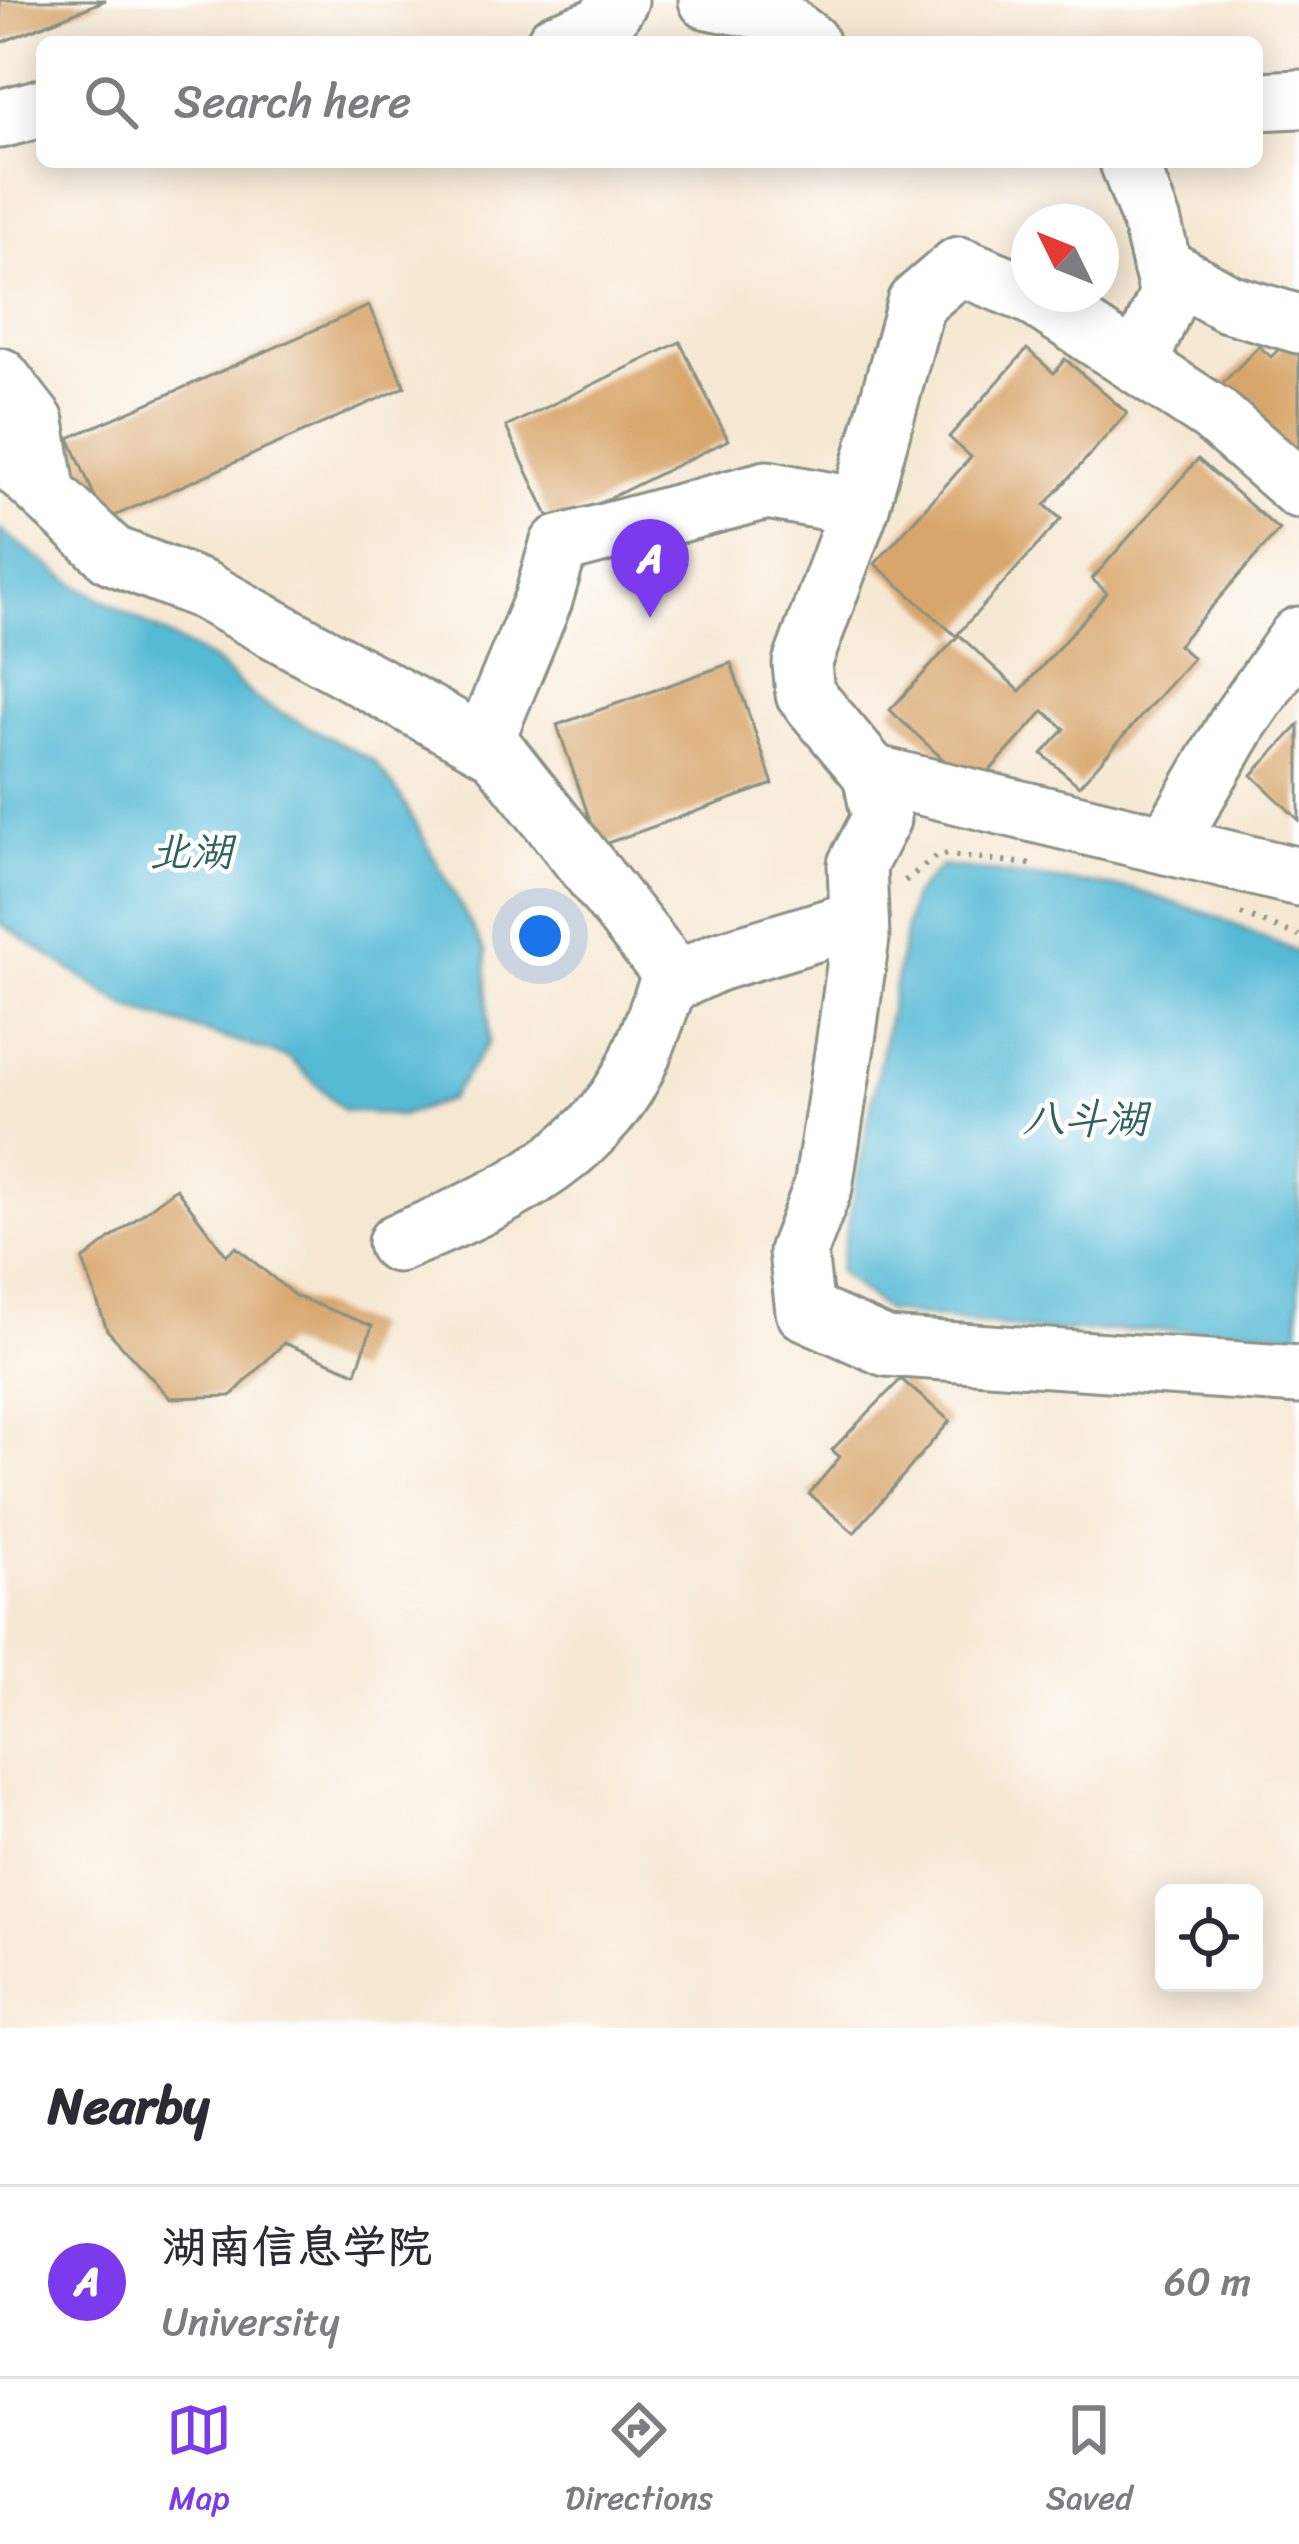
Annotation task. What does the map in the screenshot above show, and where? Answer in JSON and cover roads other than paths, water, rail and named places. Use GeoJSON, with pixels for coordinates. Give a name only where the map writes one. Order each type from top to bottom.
{"type":"FeatureCollection","features":[{"type":"Feature","properties":{"kind":"lane"},"geometry":{"type":"LineString","coordinates":[[573,36],[603,25],[619,0]]}},
{"type":"Feature","properties":{"kind":"lane"},"geometry":{"type":"LineString","coordinates":[[708,0],[768,11],[801,36]]}},
{"type":"Feature","properties":{"kind":"lane"},"geometry":{"type":"LineString","coordinates":[[1263,101],[1299,99]]}},
{"type":"Feature","properties":{"kind":"lane"},"geometry":{"type":"LineString","coordinates":[[0,119],[36,110]]}},
{"type":"Feature","properties":{"kind":"lane"},"geometry":{"type":"LineString","coordinates":[[1131,168],[1169,294],[1139,362]]}},
{"type":"Feature","properties":{"kind":"lane"},"geometry":{"type":"LineString","coordinates":[[1011,287],[959,266],[916,303],[860,507],[802,664],[805,694],[872,774],[881,820],[857,865],[879,908],[823,1187],[798,1252],[805,1311],[886,1346],[1299,1375]]}},
{"type":"Feature","properties":{"kind":"lane"},"geometry":{"type":"LineString","coordinates":[[1162,266],[1228,303],[1299,324]]}},
{"type":"Feature","properties":{"kind":"lane"},"geometry":{"type":"LineString","coordinates":[[1058,312],[1213,414],[1299,489]]}},
{"type":"Feature","properties":{"kind":"lane"},"geometry":{"type":"LineString","coordinates":[[0,376],[35,422],[46,489]]}},
{"type":"Feature","properties":{"kind":"lane"},"geometry":{"type":"LineString","coordinates":[[0,450],[112,555],[203,590],[497,752],[677,980]]}},
{"type":"Feature","properties":{"kind":"lane"},"geometry":{"type":"LineString","coordinates":[[483,744],[543,600],[560,545],[767,490],[860,507]]}},
{"type":"Feature","properties":{"kind":"lane"},"geometry":{"type":"LineString","coordinates":[[1166,845],[1240,720],[1299,636]]}},
{"type":"Feature","properties":{"kind":"lane"},"geometry":{"type":"LineString","coordinates":[[872,774],[1299,877]]}},
{"type":"Feature","properties":{"kind":"lane"},"geometry":{"type":"LineString","coordinates":[[397,1243],[497,1202],[579,1140],[632,1075],[668,985],[717,962],[879,908]]}},
{"type":"Feature","properties":{"kind":"water","name":"北湖"},"geometry":{"type":"Polygon","coordinates":[[[0,530],[76,585],[216,662],[257,700],[374,761],[401,797],[486,952],[489,1042],[449,1100],[400,1116],[344,1110],[289,1058],[128,1008],[0,923],[0,530]]]}},
{"type":"Feature","properties":{"kind":"water","name":"八斗湖"},"geometry":{"type":"Polygon","coordinates":[[[941,866],[1132,889],[1215,916],[1299,953],[1299,1336],[1263,1330],[1039,1331],[886,1311],[839,1272],[912,897],[941,866]]]}},
{"type":"Feature","properties":{"kind":"place","name":"湖南信息学院"},"geometry":{"type":"Point","coordinates":[650,618]}}]}
